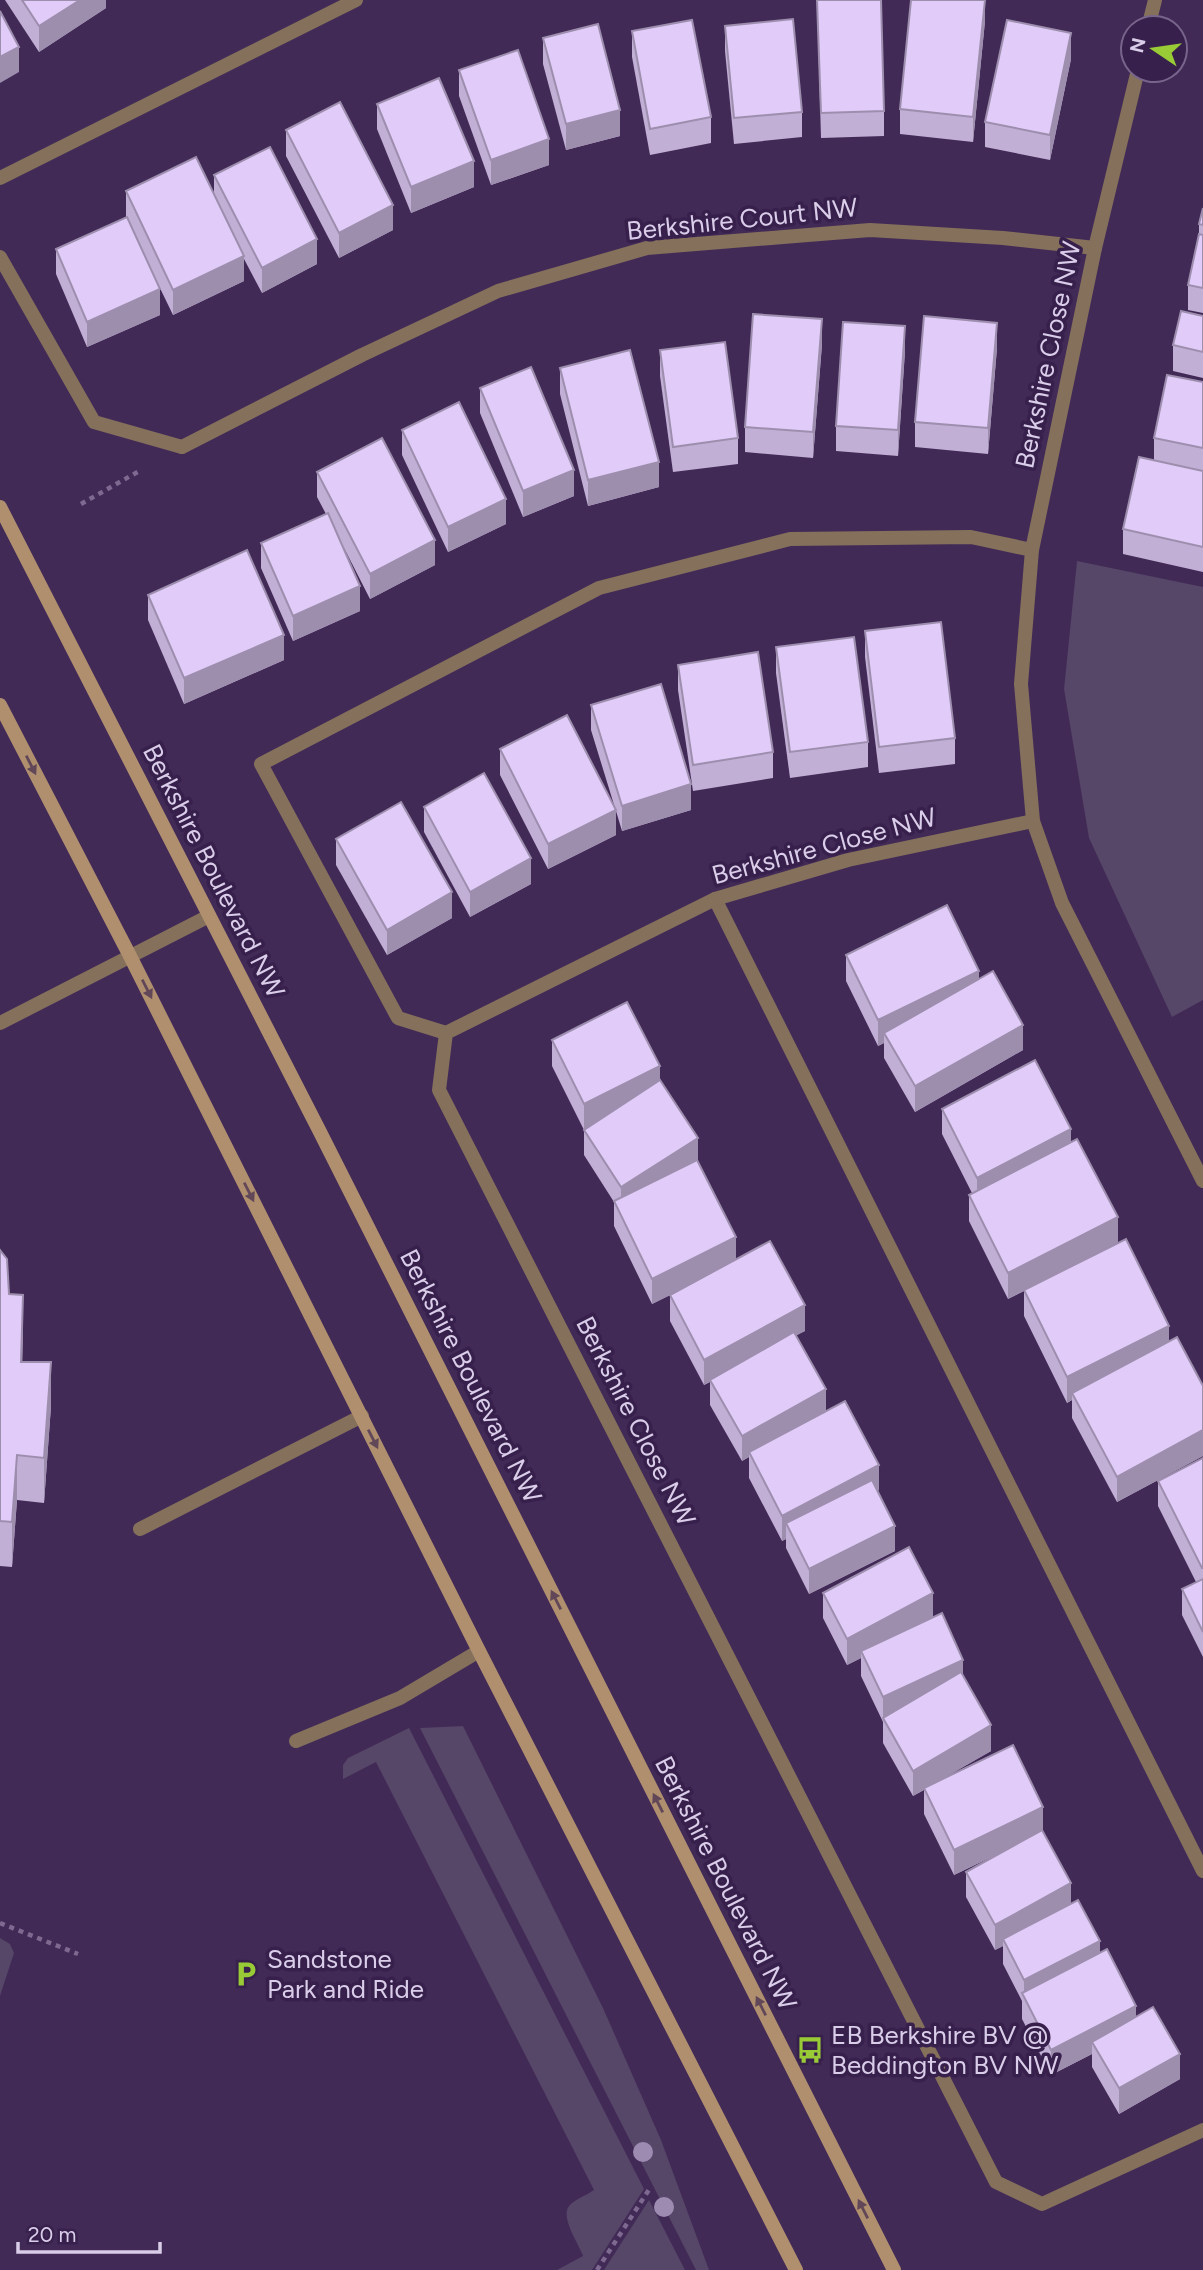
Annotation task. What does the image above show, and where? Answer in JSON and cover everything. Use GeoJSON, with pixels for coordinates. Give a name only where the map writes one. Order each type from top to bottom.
{"type":"FeatureCollection","features":[{"type":"Feature","properties":{"kind":"main road","name":"Berkshire Boulevard NW"},"geometry":{"type":"LineString","coordinates":[[0,507],[326,1142],[894,2270]]}},
{"type":"Feature","properties":{"kind":"main road"},"geometry":{"type":"LineString","coordinates":[[0,705],[796,2270]]}},
{"type":"Feature","properties":{"kind":"main road"},"geometry":{"type":"LineString","coordinates":[[782,2270],[783,2243]]}},
{"type":"Feature","properties":{"kind":"street"},"geometry":{"type":"LineString","coordinates":[[0,178],[356,0]]}},
{"type":"Feature","properties":{"kind":"street","name":"Berkshire Close NW"},"geometry":{"type":"LineString","coordinates":[[1135,84],[1095,248],[1032,550],[1021,684],[1033,821],[1062,903],[1203,1181]]}},
{"type":"Feature","properties":{"kind":"street","name":"Berkshire Court NW"},"geometry":{"type":"LineString","coordinates":[[182,447],[362,355],[498,291],[648,248],[870,230],[1003,238],[1095,248]]}},
{"type":"Feature","properties":{"kind":"street"},"geometry":{"type":"LineString","coordinates":[[0,257],[94,422],[182,447]]}},
{"type":"Feature","properties":{"kind":"street"},"geometry":{"type":"LineString","coordinates":[[446,1033],[398,1018],[261,764],[599,588],[790,539],[971,537],[1032,550]]}},
{"type":"Feature","properties":{"kind":"street","name":"Berkshire Close NW"},"geometry":{"type":"LineString","coordinates":[[1033,821],[848,860],[715,899],[446,1033],[439,1090],[996,2182],[1042,2204],[1203,2130]]}},
{"type":"Feature","properties":{"kind":"street"},"geometry":{"type":"LineString","coordinates":[[715,899],[1203,1871]]}},
{"type":"Feature","properties":{"kind":"street"},"geometry":{"type":"LineString","coordinates":[[0,1023],[209,916]]}},
{"type":"Feature","properties":{"kind":"street"},"geometry":{"type":"LineString","coordinates":[[140,1529],[362,1416]]}},
{"type":"Feature","properties":{"kind":"street"},"geometry":{"type":"LineString","coordinates":[[296,1741],[400,1698],[479,1651]]}},
{"type":"Feature","properties":{"kind":"path"},"geometry":{"type":"LineString","coordinates":[[81,504],[182,447]]}},
{"type":"Feature","properties":{"kind":"path"},"geometry":{"type":"LineString","coordinates":[[0,1923],[78,1954]]}},
{"type":"Feature","properties":{"kind":"path"},"geometry":{"type":"LineString","coordinates":[[597,2270],[650,2188]]}},
{"type":"Feature","properties":{"kind":"shaded area"},"geometry":{"type":"Polygon","coordinates":[[[1077,561],[1203,587],[1203,1000],[1172,1017],[1089,838],[1064,689],[1077,561]]]}},
{"type":"Feature","properties":{"kind":"shaded area"},"geometry":{"type":"Polygon","coordinates":[[[463,1726],[603,2008],[661,2140],[709,2270],[696,2270],[420,1728],[463,1726]]]}},
{"type":"Feature","properties":{"kind":"shaded area"},"geometry":{"type":"Polygon","coordinates":[[[409,1728],[644,2189],[592,2270],[557,2270],[583,2256],[568,2224],[567,2211],[569,2206],[594,2190],[376,1762],[343,1779],[343,1765],[348,1758],[409,1728]]]}},
{"type":"Feature","properties":{"kind":"shaded area"},"geometry":{"type":"Polygon","coordinates":[[[0,1938],[10,1944],[14,1953],[0,1996],[0,1938]]]}},
{"type":"Feature","properties":{"kind":"shaded area"},"geometry":{"type":"Polygon","coordinates":[[[649,2200],[685,2270],[604,2270],[649,2200]]]}},
{"type":"Feature","properties":{"kind":"building"},"geometry":{"type":"Polygon","coordinates":[[[22,0],[80,0],[39,26],[22,0]]]}},
{"type":"Feature","properties":{"kind":"building"},"geometry":{"type":"Polygon","coordinates":[[[817,0],[881,0],[884,111],[821,113],[817,0]]]}},
{"type":"Feature","properties":{"kind":"building"},"geometry":{"type":"Polygon","coordinates":[[[911,0],[985,0],[973,117],[900,109],[911,0]]]}},
{"type":"Feature","properties":{"kind":"building"},"geometry":{"type":"Polygon","coordinates":[[[0,11],[19,47],[0,57],[0,11]]]}},
{"type":"Feature","properties":{"kind":"building"},"geometry":{"type":"Polygon","coordinates":[[[793,19],[802,112],[734,118],[725,26],[793,19]]]}},
{"type":"Feature","properties":{"kind":"building"},"geometry":{"type":"Polygon","coordinates":[[[692,20],[711,117],[650,129],[632,31],[692,20]]]}},
{"type":"Feature","properties":{"kind":"building"},"geometry":{"type":"Polygon","coordinates":[[[1007,20],[1071,33],[1050,135],[985,122],[1007,20]]]}},
{"type":"Feature","properties":{"kind":"building"},"geometry":{"type":"Polygon","coordinates":[[[598,24],[620,110],[566,124],[543,38],[598,24]]]}},
{"type":"Feature","properties":{"kind":"building"},"geometry":{"type":"Polygon","coordinates":[[[518,50],[549,139],[491,160],[459,70],[518,50]]]}},
{"type":"Feature","properties":{"kind":"building"},"geometry":{"type":"Polygon","coordinates":[[[439,78],[474,161],[411,187],[377,104],[439,78]]]}},
{"type":"Feature","properties":{"kind":"building"},"geometry":{"type":"Polygon","coordinates":[[[340,102],[393,205],[339,233],[286,130],[340,102]]]}},
{"type":"Feature","properties":{"kind":"building"},"geometry":{"type":"Polygon","coordinates":[[[270,147],[317,239],[262,268],[214,175],[270,147]]]}},
{"type":"Feature","properties":{"kind":"building"},"geometry":{"type":"Polygon","coordinates":[[[196,157],[244,256],[173,290],[126,191],[196,157]]]}},
{"type":"Feature","properties":{"kind":"building"},"geometry":{"type":"Polygon","coordinates":[[[1203,208],[1203,225],[1199,224],[1203,208]]]}},
{"type":"Feature","properties":{"kind":"building"},"geometry":{"type":"Polygon","coordinates":[[[127,217],[160,289],[87,322],[56,249],[127,217]]]}},
{"type":"Feature","properties":{"kind":"building"},"geometry":{"type":"Polygon","coordinates":[[[1199,234],[1203,235],[1203,288],[1188,285],[1199,234]]]}},
{"type":"Feature","properties":{"kind":"building"},"geometry":{"type":"Polygon","coordinates":[[[1181,311],[1203,316],[1203,352],[1173,345],[1181,311]]]}},
{"type":"Feature","properties":{"kind":"building"},"geometry":{"type":"Polygon","coordinates":[[[753,314],[822,319],[813,432],[745,427],[753,314]]]}},
{"type":"Feature","properties":{"kind":"building"},"geometry":{"type":"Polygon","coordinates":[[[924,316],[997,323],[988,428],[915,422],[924,316]]]}},
{"type":"Feature","properties":{"kind":"building"},"geometry":{"type":"Polygon","coordinates":[[[843,322],[905,326],[898,430],[836,426],[843,322]]]}},
{"type":"Feature","properties":{"kind":"building"},"geometry":{"type":"Polygon","coordinates":[[[725,342],[738,438],[673,447],[660,350],[725,342]]]}},
{"type":"Feature","properties":{"kind":"building"},"geometry":{"type":"Polygon","coordinates":[[[630,350],[659,462],[588,480],[560,368],[630,350]]]}},
{"type":"Feature","properties":{"kind":"building"},"geometry":{"type":"Polygon","coordinates":[[[531,367],[574,470],[523,491],[480,388],[531,367]]]}},
{"type":"Feature","properties":{"kind":"building"},"geometry":{"type":"Polygon","coordinates":[[[1167,375],[1203,382],[1203,448],[1154,438],[1167,375]]]}},
{"type":"Feature","properties":{"kind":"building"},"geometry":{"type":"Polygon","coordinates":[[[459,402],[506,499],[448,527],[402,430],[459,402]]]}},
{"type":"Feature","properties":{"kind":"building"},"geometry":{"type":"Polygon","coordinates":[[[382,438],[435,540],[370,574],[317,472],[382,438]]]}},
{"type":"Feature","properties":{"kind":"building"},"geometry":{"type":"Polygon","coordinates":[[[1139,457],[1203,471],[1203,547],[1123,529],[1139,457]]]}},
{"type":"Feature","properties":{"kind":"building"},"geometry":{"type":"Polygon","coordinates":[[[328,513],[360,586],[293,616],[261,543],[328,513]]]}},
{"type":"Feature","properties":{"kind":"building"},"geometry":{"type":"Polygon","coordinates":[[[247,550],[284,635],[184,678],[148,595],[247,550]]]}},
{"type":"Feature","properties":{"kind":"building"},"geometry":{"type":"Polygon","coordinates":[[[941,622],[955,738],[879,747],[865,631],[941,622]]]}},
{"type":"Feature","properties":{"kind":"building"},"geometry":{"type":"Polygon","coordinates":[[[854,637],[868,742],[790,752],[776,647],[854,637]]]}},
{"type":"Feature","properties":{"kind":"building"},"geometry":{"type":"Polygon","coordinates":[[[758,652],[773,752],[693,765],[678,665],[758,652]]]}},
{"type":"Feature","properties":{"kind":"building"},"geometry":{"type":"Polygon","coordinates":[[[661,684],[691,784],[622,806],[591,705],[661,684]]]}},
{"type":"Feature","properties":{"kind":"building"},"geometry":{"type":"Polygon","coordinates":[[[567,715],[616,810],[548,844],[500,749],[567,715]]]}},
{"type":"Feature","properties":{"kind":"building"},"geometry":{"type":"Polygon","coordinates":[[[484,773],[531,858],[470,892],[424,807],[484,773]]]}},
{"type":"Feature","properties":{"kind":"building"},"geometry":{"type":"Polygon","coordinates":[[[401,802],[452,892],[387,930],[336,839],[401,802]]]}},
{"type":"Feature","properties":{"kind":"building"},"geometry":{"type":"Polygon","coordinates":[[[947,905],[979,971],[878,1020],[846,955],[947,905]]]}},
{"type":"Feature","properties":{"kind":"building"},"geometry":{"type":"Polygon","coordinates":[[[993,971],[1023,1025],[915,1086],[884,1033],[993,971]]]}},
{"type":"Feature","properties":{"kind":"building"},"geometry":{"type":"Polygon","coordinates":[[[627,1002],[660,1066],[584,1104],[552,1040],[627,1002]]]}},
{"type":"Feature","properties":{"kind":"building"},"geometry":{"type":"Polygon","coordinates":[[[1035,1060],[1071,1129],[977,1178],[942,1109],[1035,1060]]]}},
{"type":"Feature","properties":{"kind":"building"},"geometry":{"type":"Polygon","coordinates":[[[660,1080],[698,1138],[621,1187],[584,1130],[660,1080]]]}},
{"type":"Feature","properties":{"kind":"building"},"geometry":{"type":"Polygon","coordinates":[[[1077,1139],[1118,1217],[1008,1273],[969,1195],[1077,1139]]]}},
{"type":"Feature","properties":{"kind":"building"},"geometry":{"type":"Polygon","coordinates":[[[697,1160],[736,1237],[652,1279],[614,1201],[697,1160]]]}},
{"type":"Feature","properties":{"kind":"building"},"geometry":{"type":"Polygon","coordinates":[[[1126,1239],[1169,1326],[1067,1377],[1024,1290],[1126,1239]]]}},
{"type":"Feature","properties":{"kind":"building"},"geometry":{"type":"Polygon","coordinates":[[[770,1241],[805,1305],[704,1360],[670,1295],[770,1241]]]}},
{"type":"Feature","properties":{"kind":"building"},"geometry":{"type":"Polygon","coordinates":[[[0,1250],[7,1259],[9,1294],[23,1295],[21,1362],[51,1362],[44,1458],[17,1455],[12,1522],[0,1521],[0,1250]]]}},
{"type":"Feature","properties":{"kind":"building"},"geometry":{"type":"Polygon","coordinates":[[[794,1332],[826,1389],[742,1436],[710,1380],[794,1332]]]}},
{"type":"Feature","properties":{"kind":"building"},"geometry":{"type":"Polygon","coordinates":[[[1177,1337],[1203,1386],[1203,1430],[1117,1477],[1072,1393],[1177,1337]]]}},
{"type":"Feature","properties":{"kind":"building"},"geometry":{"type":"Polygon","coordinates":[[[845,1401],[879,1465],[782,1516],[749,1452],[845,1401]]]}},
{"type":"Feature","properties":{"kind":"building"},"geometry":{"type":"Polygon","coordinates":[[[1203,1458],[1203,1568],[1202,1568],[1158,1481],[1203,1458]]]}},
{"type":"Feature","properties":{"kind":"building"},"geometry":{"type":"Polygon","coordinates":[[[872,1480],[895,1526],[809,1569],[786,1523],[872,1480]]]}},
{"type":"Feature","properties":{"kind":"building"},"geometry":{"type":"Polygon","coordinates":[[[909,1547],[933,1593],[847,1639],[823,1593],[909,1547]]]}},
{"type":"Feature","properties":{"kind":"building"},"geometry":{"type":"Polygon","coordinates":[[[1203,1579],[1203,1632],[1182,1589],[1203,1579]]]}},
{"type":"Feature","properties":{"kind":"building"},"geometry":{"type":"Polygon","coordinates":[[[942,1613],[963,1660],[883,1697],[861,1651],[942,1613]]]}},
{"type":"Feature","properties":{"kind":"building"},"geometry":{"type":"Polygon","coordinates":[[[961,1672],[991,1725],[913,1771],[883,1718],[961,1672]]]}},
{"type":"Feature","properties":{"kind":"building"},"geometry":{"type":"Polygon","coordinates":[[[1013,1745],[1043,1807],[954,1850],[924,1788],[1013,1745]]]}},
{"type":"Feature","properties":{"kind":"building"},"geometry":{"type":"Polygon","coordinates":[[[1042,1830],[1071,1883],[995,1925],[966,1872],[1042,1830]]]}},
{"type":"Feature","properties":{"kind":"building"},"geometry":{"type":"Polygon","coordinates":[[[1078,1900],[1100,1941],[1024,1980],[1003,1939],[1078,1900]]]}},
{"type":"Feature","properties":{"kind":"building"},"geometry":{"type":"Polygon","coordinates":[[[1107,1949],[1136,2006],[1051,2050],[1022,1993],[1107,1949]]]}},
{"type":"Feature","properties":{"kind":"building"},"geometry":{"type":"Polygon","coordinates":[[[1153,2007],[1180,2054],[1119,2088],[1092,2042],[1153,2007]]]}},
{"type":"Feature","properties":{"kind":"place","name":"Sandstone Park and Ride"},"geometry":{"type":"Point","coordinates":[246,1974]}},
{"type":"Feature","properties":{"kind":"place","name":"EB Berkshire BV @ Beddington BV NW"},"geometry":{"type":"Point","coordinates":[810,2050]}}]}
